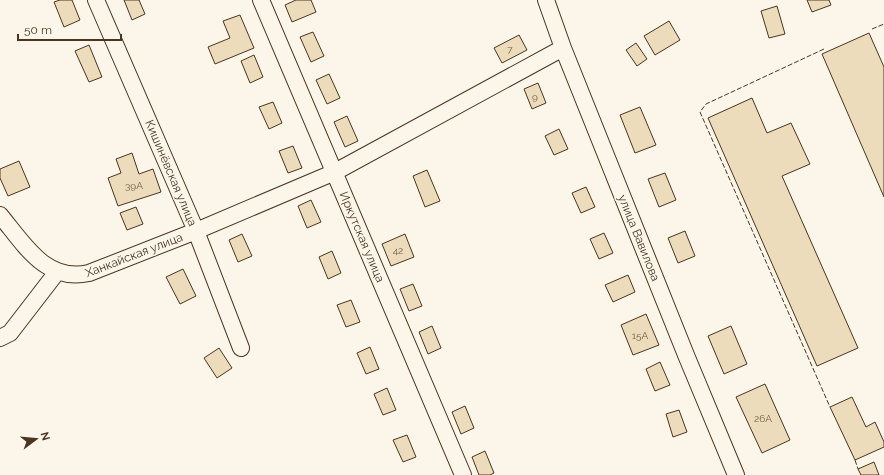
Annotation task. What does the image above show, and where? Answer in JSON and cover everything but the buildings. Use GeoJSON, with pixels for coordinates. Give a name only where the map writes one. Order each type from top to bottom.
{"type":"FeatureCollection","features":[{"type":"Feature","properties":{"kind":"street","name":"Кишинёвская улица"},"geometry":{"type":"LineString","coordinates":[[96,0],[196,231],[241,348]]}},
{"type":"Feature","properties":{"kind":"street","name":"Иркутская улица"},"geometry":{"type":"LineString","coordinates":[[261,0],[463,475]]}},
{"type":"Feature","properties":{"kind":"street","name":"улица Вавилова"},"geometry":{"type":"LineString","coordinates":[[546,0],[563,48],[736,475]]}},
{"type":"Feature","properties":{"kind":"street","name":"Ханкайская улица"},"geometry":{"type":"LineString","coordinates":[[0,215],[36,258],[57,272],[70,275],[89,273],[196,231],[335,172],[563,48]]}},
{"type":"Feature","properties":{"kind":"street"},"geometry":{"type":"LineString","coordinates":[[0,338],[10,333],[57,272]]}},
{"type":"Feature","properties":{"kind":"fence"},"geometry":{"type":"LineString","coordinates":[[872,29],[884,24]]}},
{"type":"Feature","properties":{"kind":"fence"},"geometry":{"type":"LineString","coordinates":[[824,49],[706,104],[700,112],[830,407]]}},
{"type":"Feature","properties":{"kind":"fence"},"geometry":{"type":"LineString","coordinates":[[855,460],[858,469]]}}]}
